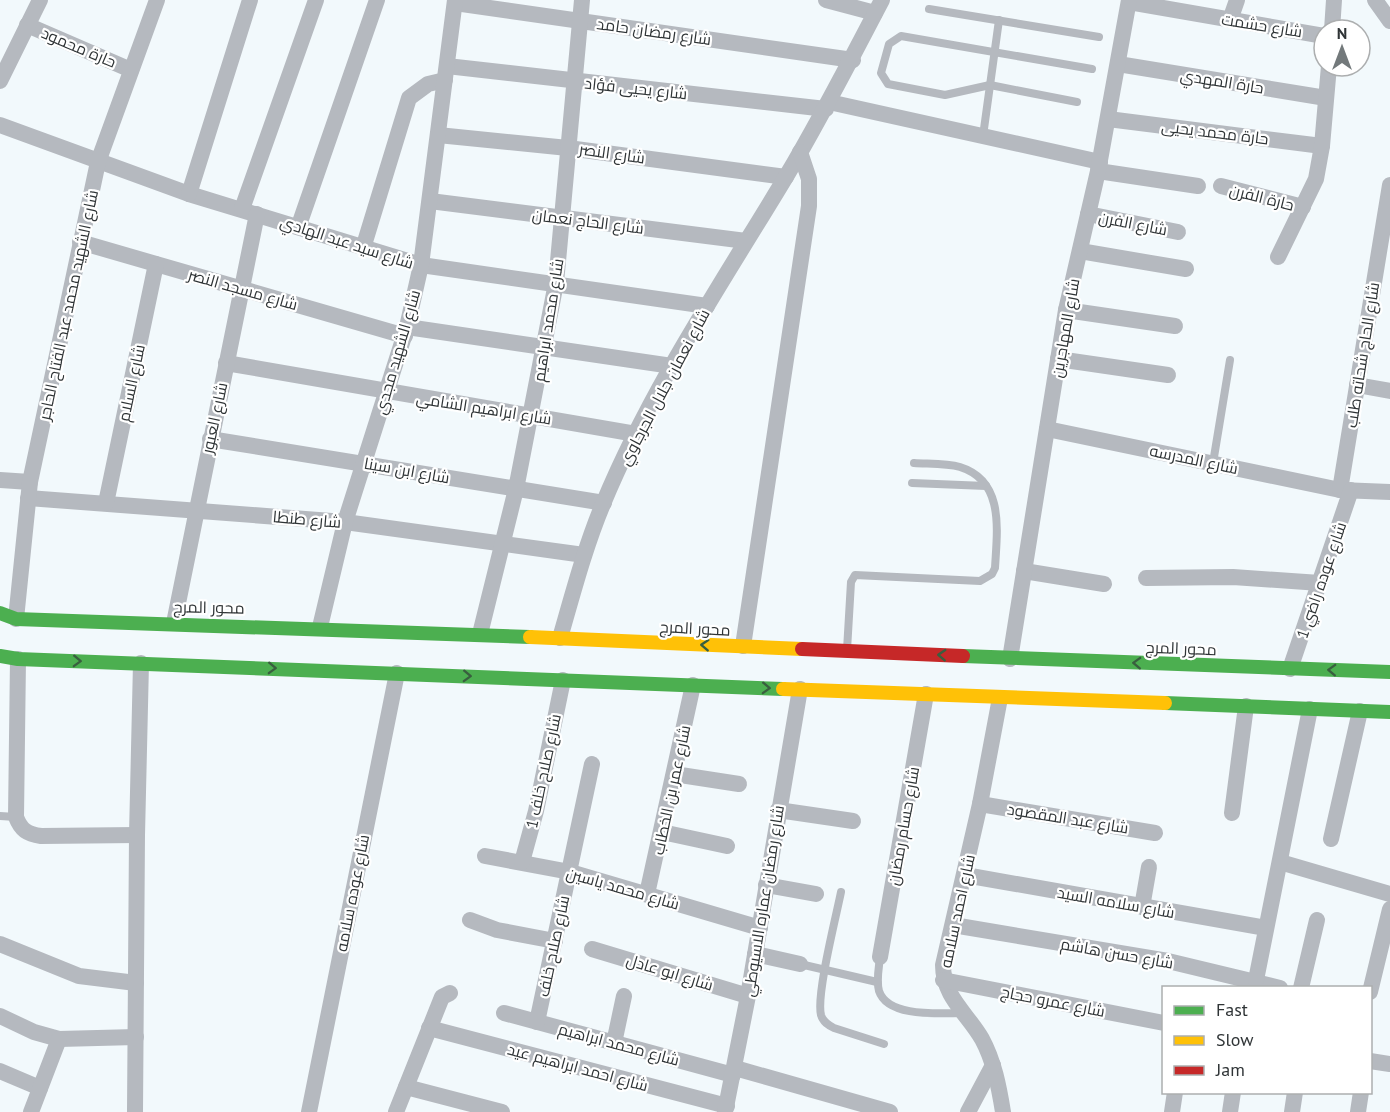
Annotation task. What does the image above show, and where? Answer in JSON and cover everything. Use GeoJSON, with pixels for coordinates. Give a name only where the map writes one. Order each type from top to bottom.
{"type":"FeatureCollection","features":[{"type":"Feature","properties":{"kind":"main road","name":"محور المرج"},"geometry":{"type":"LineString","coordinates":[[5,618],[320,627],[743,646],[1010,659],[1248,677],[1290,669],[1390,672]]}},
{"type":"Feature","properties":{"kind":"main road"},"geometry":{"type":"LineString","coordinates":[[0,656],[18,659],[1390,712]]}},
{"type":"Feature","properties":{"kind":"main road"},"geometry":{"type":"LineString","coordinates":[[0,665],[18,659]]}},
{"type":"Feature","properties":{"kind":"main road"},"geometry":{"type":"LineString","coordinates":[[1246,706],[1248,677]]}},
{"type":"Feature","properties":{"kind":"street"},"geometry":{"type":"LineString","coordinates":[[0,81],[40,0]]}},
{"type":"Feature","properties":{"kind":"street","name":"شارع الشهيد محمد عبد الفتاح الحاجر"},"geometry":{"type":"LineString","coordinates":[[5,618],[29,490],[98,162],[157,0]]}},
{"type":"Feature","properties":{"kind":"street"},"geometry":{"type":"LineString","coordinates":[[189,194],[250,0]]}},
{"type":"Feature","properties":{"kind":"street","name":"شارع العبور"},"geometry":{"type":"LineString","coordinates":[[174,623],[241,288],[249,212],[316,0]]}},
{"type":"Feature","properties":{"kind":"street"},"geometry":{"type":"LineString","coordinates":[[299,225],[377,0]]}},
{"type":"Feature","properties":{"kind":"street","name":"شارع محمد ابراهيم"},"geometry":{"type":"LineString","coordinates":[[480,634],[516,489],[556,283],[582,0]]}},
{"type":"Feature","properties":{"kind":"street"},"geometry":{"type":"LineString","coordinates":[[826,0],[879,6]]}},
{"type":"Feature","properties":{"kind":"street"},"geometry":{"type":"LineString","coordinates":[[1230,20],[1237,0]]}},
{"type":"Feature","properties":{"kind":"street"},"geometry":{"type":"LineString","coordinates":[[1333,18],[1334,0]]}},
{"type":"Feature","properties":{"kind":"street"},"geometry":{"type":"LineString","coordinates":[[1375,0],[1390,21]]}},
{"type":"Feature","properties":{"kind":"street","name":"شارع رمضان حامد"},"geometry":{"type":"LineString","coordinates":[[455,1],[853,60]]}},
{"type":"Feature","properties":{"kind":"street","name":"شارع الشهيد مجدي"},"geometry":{"type":"LineString","coordinates":[[320,627],[345,522],[406,332],[421,265],[455,1]]}},
{"type":"Feature","properties":{"kind":"street","name":"شارع حشمت"},"geometry":{"type":"LineString","coordinates":[[1129,1],[1312,34]]}},
{"type":"Feature","properties":{"kind":"street","name":"شارع المهاجرين"},"geometry":{"type":"LineString","coordinates":[[1010,659],[1066,310],[1099,166],[1129,1]]}},
{"type":"Feature","properties":{"kind":"street","name":"شارع نعمان جلال الجرجاوي"},"geometry":{"type":"LineString","coordinates":[[560,638],[584,555],[604,503],[636,434],[707,306],[828,106],[879,6]]}},
{"type":"Feature","properties":{"kind":"street","name":"حارة محمود"},"geometry":{"type":"LineString","coordinates":[[27,25],[131,70]]}},
{"type":"Feature","properties":{"kind":"street","name":"حارة المهدي"},"geometry":{"type":"LineString","coordinates":[[1118,64],[1326,98]]}},
{"type":"Feature","properties":{"kind":"street"},"geometry":{"type":"LineString","coordinates":[[364,245],[410,98],[446,73]]}},
{"type":"Feature","properties":{"kind":"street","name":"شارع يحيى فؤاد"},"geometry":{"type":"LineString","coordinates":[[446,73],[574,81],[828,106],[983,136],[1099,166],[1198,186]]}},
{"type":"Feature","properties":{"kind":"street"},"geometry":{"type":"LineString","coordinates":[[1278,257],[1316,179],[1322,146],[1328,78]]}},
{"type":"Feature","properties":{"kind":"street","name":"حارة محمد يحيى"},"geometry":{"type":"LineString","coordinates":[[1108,119],[1322,146]]}},
{"type":"Feature","properties":{"kind":"street","name":"شارع سيد عبد الهادي"},"geometry":{"type":"LineString","coordinates":[[1,132],[98,162],[189,194],[299,225],[421,265],[707,306]]}},
{"type":"Feature","properties":{"kind":"street","name":"شارع النصر"},"geometry":{"type":"LineString","coordinates":[[438,135],[568,147],[786,177]]}},
{"type":"Feature","properties":{"kind":"street"},"geometry":{"type":"LineString","coordinates":[[743,646],[809,206],[808,179],[800,152]]}},
{"type":"Feature","properties":{"kind":"street","name":"شارع الحاج شحاته طلب"},"geometry":{"type":"LineString","coordinates":[[1346,490],[1357,385],[1390,185]]}},
{"type":"Feature","properties":{"kind":"street","name":"حارة الفرن"},"geometry":{"type":"LineString","coordinates":[[1221,186],[1303,207]]}},
{"type":"Feature","properties":{"kind":"street","name":"شارع الحاج نعمان"},"geometry":{"type":"LineString","coordinates":[[430,201],[746,241]]}},
{"type":"Feature","properties":{"kind":"street","name":"شارع الفرن"},"geometry":{"type":"LineString","coordinates":[[1088,214],[1178,232]]}},
{"type":"Feature","properties":{"kind":"street","name":"شارع مسجد النصر"},"geometry":{"type":"LineString","coordinates":[[80,242],[406,332],[672,366]]}},
{"type":"Feature","properties":{"kind":"street"},"geometry":{"type":"LineString","coordinates":[[1080,251],[1186,269]]}},
{"type":"Feature","properties":{"kind":"street","name":"شارع السلام"},"geometry":{"type":"LineString","coordinates":[[106,503],[156,264]]}},
{"type":"Feature","properties":{"kind":"street"},"geometry":{"type":"LineString","coordinates":[[1066,310],[1174,326]]}},
{"type":"Feature","properties":{"kind":"street"},"geometry":{"type":"LineString","coordinates":[[1058,359],[1168,375]]}},
{"type":"Feature","properties":{"kind":"street","name":"شارع ابراهيم الشامي"},"geometry":{"type":"LineString","coordinates":[[226,363],[636,434]]}},
{"type":"Feature","properties":{"kind":"street"},"geometry":{"type":"LineString","coordinates":[[1357,385],[1390,391]]}},
{"type":"Feature","properties":{"kind":"street","name":"شارع المدرسه"},"geometry":{"type":"LineString","coordinates":[[1047,429],[1346,490],[1390,492]]}},
{"type":"Feature","properties":{"kind":"street","name":"شارع ابن سينا"},"geometry":{"type":"LineString","coordinates":[[210,438],[604,503]]}},
{"type":"Feature","properties":{"kind":"street","name":"شارع طنطا"},"geometry":{"type":"LineString","coordinates":[[0,480],[29,490],[106,503],[345,522],[584,555]]}},
{"type":"Feature","properties":{"kind":"street","name":"شارع عوده راضي 1"},"geometry":{"type":"LineString","coordinates":[[1290,669],[1320,583],[1346,490]]}},
{"type":"Feature","properties":{"kind":"street"},"geometry":{"type":"LineString","coordinates":[[1024,571],[1104,584]]}},
{"type":"Feature","properties":{"kind":"street"},"geometry":{"type":"LineString","coordinates":[[1146,578],[1233,577],[1320,583]]}},
{"type":"Feature","properties":{"kind":"street"},"geometry":{"type":"LineString","coordinates":[[18,659],[8,816],[28,834],[137,835]]}},
{"type":"Feature","properties":{"kind":"street"},"geometry":{"type":"LineString","coordinates":[[135,1112],[141,663]]}},
{"type":"Feature","properties":{"kind":"street","name":"شارع عوده سلامه"},"geometry":{"type":"LineString","coordinates":[[309,1112],[397,673]]}},
{"type":"Feature","properties":{"kind":"street","name":"شارع صلاح خلف 1"},"geometry":{"type":"LineString","coordinates":[[522,862],[563,680]]}},
{"type":"Feature","properties":{"kind":"street","name":"شارع عمر بن الخطاب"},"geometry":{"type":"LineString","coordinates":[[647,894],[693,685]]}},
{"type":"Feature","properties":{"kind":"street","name":"شارع رمضان عماره الاسيوطي"},"geometry":{"type":"LineString","coordinates":[[726,1109],[748,996],[800,689]]}},
{"type":"Feature","properties":{"kind":"street","name":"شارع حسام رمضان"},"geometry":{"type":"LineString","coordinates":[[880,957],[926,694]]}},
{"type":"Feature","properties":{"kind":"street","name":"شارع احمد سلامه"},"geometry":{"type":"LineString","coordinates":[[1000,698],[965,875],[943,965],[943,980],[950,996],[983,1040],[993,1065],[1002,1112]]}},
{"type":"Feature","properties":{"kind":"street"},"geometry":{"type":"LineString","coordinates":[[1232,813],[1246,706]]}},
{"type":"Feature","properties":{"kind":"street"},"geometry":{"type":"LineString","coordinates":[[1256,980],[1310,709]]}},
{"type":"Feature","properties":{"kind":"street"},"geometry":{"type":"LineString","coordinates":[[1331,839],[1360,711]]}},
{"type":"Feature","properties":{"kind":"street","name":"شارع صلاح خلف"},"geometry":{"type":"LineString","coordinates":[[537,1022],[592,764]]}},
{"type":"Feature","properties":{"kind":"street"},"geometry":{"type":"LineString","coordinates":[[674,774],[739,784]]}},
{"type":"Feature","properties":{"kind":"street","name":"شارع عبد المقصود"},"geometry":{"type":"LineString","coordinates":[[980,804],[1155,832]]}},
{"type":"Feature","properties":{"kind":"street"},"geometry":{"type":"LineString","coordinates":[[778,810],[853,821]]}},
{"type":"Feature","properties":{"kind":"street"},"geometry":{"type":"LineString","coordinates":[[662,832],[727,846]]}},
{"type":"Feature","properties":{"kind":"street","name":"شارع محمد ياسين"},"geometry":{"type":"LineString","coordinates":[[485,856],[570,872],[759,928]]}},
{"type":"Feature","properties":{"kind":"street"},"geometry":{"type":"LineString","coordinates":[[1280,862],[1390,894]]}},
{"type":"Feature","properties":{"kind":"street"},"geometry":{"type":"LineString","coordinates":[[1142,907],[1149,867]]}},
{"type":"Feature","properties":{"kind":"street","name":"شارع سلامه السيد"},"geometry":{"type":"LineString","coordinates":[[965,875],[1266,928]]}},
{"type":"Feature","properties":{"kind":"street"},"geometry":{"type":"LineString","coordinates":[[766,885],[816,894]]}},
{"type":"Feature","properties":{"kind":"street"},"geometry":{"type":"LineString","coordinates":[[1372,988],[1390,909]]}},
{"type":"Feature","properties":{"kind":"street"},"geometry":{"type":"LineString","coordinates":[[470,920],[507,932],[555,941]]}},
{"type":"Feature","properties":{"kind":"street"},"geometry":{"type":"LineString","coordinates":[[1301,986],[1317,920]]}},
{"type":"Feature","properties":{"kind":"street","name":"شارع حسن هاشم"},"geometry":{"type":"LineString","coordinates":[[953,925],[1168,961],[1277,986]]}},
{"type":"Feature","properties":{"kind":"street"},"geometry":{"type":"LineString","coordinates":[[0,944],[64,972],[95,980],[136,983]]}},
{"type":"Feature","properties":{"kind":"street","name":"شارع ابو عادل"},"geometry":{"type":"LineString","coordinates":[[592,949],[748,996]]}},
{"type":"Feature","properties":{"kind":"street"},"geometry":{"type":"LineString","coordinates":[[755,954],[800,964]]}},
{"type":"Feature","properties":{"kind":"street","name":"شارع عمرو حجاج"},"geometry":{"type":"LineString","coordinates":[[943,980],[1162,1023]]}},
{"type":"Feature","properties":{"kind":"street"},"geometry":{"type":"LineString","coordinates":[[396,1112],[442,997],[450,993]]}},
{"type":"Feature","properties":{"kind":"street"},"geometry":{"type":"LineString","coordinates":[[614,1043],[624,996]]}},
{"type":"Feature","properties":{"kind":"street","name":"شارع محمد ابراهيم"},"geometry":{"type":"LineString","coordinates":[[504,1013],[890,1112]]}},
{"type":"Feature","properties":{"kind":"street"},"geometry":{"type":"LineString","coordinates":[[0,1016],[34,1032],[59,1039],[136,1037]]}},
{"type":"Feature","properties":{"kind":"street","name":"شارع احمد ابراهيم عيد"},"geometry":{"type":"LineString","coordinates":[[429,1028],[726,1109]]}},
{"type":"Feature","properties":{"kind":"street"},"geometry":{"type":"LineString","coordinates":[[32,1112],[59,1039]]}},
{"type":"Feature","properties":{"kind":"street"},"geometry":{"type":"LineString","coordinates":[[1372,1061],[1390,1065]]}},
{"type":"Feature","properties":{"kind":"street"},"geometry":{"type":"LineString","coordinates":[[968,1112],[993,1065]]}},
{"type":"Feature","properties":{"kind":"street"},"geometry":{"type":"LineString","coordinates":[[0,1071],[40,1088]]}},
{"type":"Feature","properties":{"kind":"street"},"geometry":{"type":"LineString","coordinates":[[406,1087],[502,1112]]}},
{"type":"Feature","properties":{"kind":"street"},"geometry":{"type":"LineString","coordinates":[[1172,1112],[1175,1094]]}},
{"type":"Feature","properties":{"kind":"street"},"geometry":{"type":"LineString","coordinates":[[1230,1112],[1233,1094]]}},
{"type":"Feature","properties":{"kind":"street"},"geometry":{"type":"LineString","coordinates":[[1292,1112],[1295,1094]]}},
{"type":"Feature","properties":{"kind":"street"},"geometry":{"type":"LineString","coordinates":[[1358,1112],[1361,1094]]}},
{"type":"Feature","properties":{"kind":"lane"},"geometry":{"type":"LineString","coordinates":[[929,9],[1099,37]]}},
{"type":"Feature","properties":{"kind":"lane"},"geometry":{"type":"LineString","coordinates":[[983,136],[999,20]]}},
{"type":"Feature","properties":{"kind":"lane"},"geometry":{"type":"LineString","coordinates":[[1077,102],[990,85],[953,94],[938,94],[888,84],[881,73],[889,44],[901,36],[1092,69]]}},
{"type":"Feature","properties":{"kind":"lane"},"geometry":{"type":"LineString","coordinates":[[1213,463],[1230,360]]}},
{"type":"Feature","properties":{"kind":"lane"},"geometry":{"type":"LineString","coordinates":[[847,651],[851,582],[855,575],[980,581],[992,574],[997,517],[996,506],[986,486],[975,474],[960,467],[914,463]]}},
{"type":"Feature","properties":{"kind":"lane"},"geometry":{"type":"LineString","coordinates":[[912,483],[986,486]]}},
{"type":"Feature","properties":{"kind":"lane"},"geometry":{"type":"LineString","coordinates":[[841,892],[820,1007],[823,1019],[834,1028],[884,1044]]}},
{"type":"Feature","properties":{"kind":"lane"},"geometry":{"type":"LineString","coordinates":[[880,957],[877,982],[880,994],[889,1003],[907,1011],[964,1013]]}},
{"type":"Feature","properties":{"kind":"lane"},"geometry":{"type":"LineString","coordinates":[[800,964],[877,982]]}},
{"type":"Feature","properties":{"kind":"traffic: fast"},"geometry":{"type":"LineString","coordinates":[[0,613],[16,619],[530,637]]}},
{"type":"Feature","properties":{"kind":"traffic: fast"},"geometry":{"type":"LineString","coordinates":[[0,656],[18,659],[783,689]]}},
{"type":"Feature","properties":{"kind":"traffic: fast"},"geometry":{"type":"LineString","coordinates":[[963,656],[1390,672]]}},
{"type":"Feature","properties":{"kind":"traffic: fast"},"geometry":{"type":"LineString","coordinates":[[1165,703],[1390,712]]}},
{"type":"Feature","properties":{"kind":"traffic: slow"},"geometry":{"type":"LineString","coordinates":[[530,637],[802,649]]}},
{"type":"Feature","properties":{"kind":"traffic: slow"},"geometry":{"type":"LineString","coordinates":[[783,689],[1165,703]]}},
{"type":"Feature","properties":{"kind":"traffic: jam"},"geometry":{"type":"LineString","coordinates":[[802,649],[963,656]]}}]}
